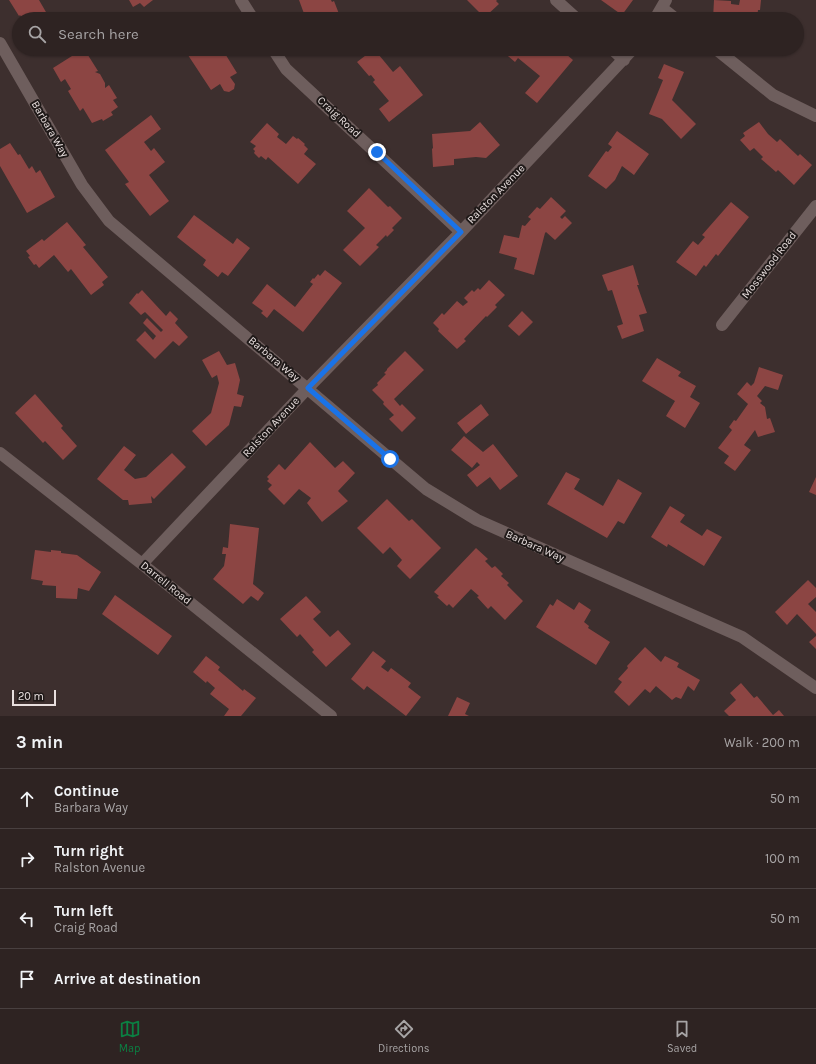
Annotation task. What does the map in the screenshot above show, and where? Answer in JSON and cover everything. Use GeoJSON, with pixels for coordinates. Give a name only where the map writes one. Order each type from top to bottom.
{"type":"FeatureCollection","features":[{"type":"Feature","properties":{"kind":"street"},"geometry":{"type":"LineString","coordinates":[[241,0],[249,12]]}},
{"type":"Feature","properties":{"kind":"street"},"geometry":{"type":"LineString","coordinates":[[556,0],[570,12]]}},
{"type":"Feature","properties":{"kind":"street"},"geometry":{"type":"LineString","coordinates":[[664,4],[670,12]]}},
{"type":"Feature","properties":{"kind":"street","name":"Barbara Way"},"geometry":{"type":"LineString","coordinates":[[0,43],[82,185],[109,220],[426,489],[477,520],[742,637],[816,688]]}},
{"type":"Feature","properties":{"kind":"street","name":"Craig Road"},"geometry":{"type":"LineString","coordinates":[[278,56],[286,69],[461,232]]}},
{"type":"Feature","properties":{"kind":"street"},"geometry":{"type":"LineString","coordinates":[[620,56],[624,60]]}},
{"type":"Feature","properties":{"kind":"street","name":"Ralston Avenue"},"geometry":{"type":"LineString","coordinates":[[142,564],[308,388],[461,232],[627,56]]}},
{"type":"Feature","properties":{"kind":"street"},"geometry":{"type":"LineString","coordinates":[[725,56],[773,95],[816,116]]}},
{"type":"Feature","properties":{"kind":"street","name":"Mosswood Road"},"geometry":{"type":"LineString","coordinates":[[722,325],[816,206]]}},
{"type":"Feature","properties":{"kind":"street","name":"Darrell Road"},"geometry":{"type":"LineString","coordinates":[[0,453],[142,564],[331,716]]}},
{"type":"Feature","properties":{"kind":"building"},"geometry":{"type":"Polygon","coordinates":[[[9,0],[39,0],[46,12],[16,12],[9,0]]]}},
{"type":"Feature","properties":{"kind":"building"},"geometry":{"type":"Polygon","coordinates":[[[129,0],[153,0],[144,7],[140,3],[133,7],[129,0]]]}},
{"type":"Feature","properties":{"kind":"building"},"geometry":{"type":"Polygon","coordinates":[[[299,0],[331,0],[332,2],[334,1],[338,12],[303,12],[299,0]]]}},
{"type":"Feature","properties":{"kind":"building"},"geometry":{"type":"Polygon","coordinates":[[[467,0],[497,0],[496,1],[499,4],[490,12],[479,12],[467,0]]]}},
{"type":"Feature","properties":{"kind":"building"},"geometry":{"type":"Polygon","coordinates":[[[601,0],[633,0],[624,12],[618,12],[601,0]]]}},
{"type":"Feature","properties":{"kind":"building"},"geometry":{"type":"Polygon","coordinates":[[[714,0],[731,1],[731,4],[739,5],[740,0],[761,0],[760,10],[758,10],[758,12],[713,12],[714,0]]]}},
{"type":"Feature","properties":{"kind":"building"},"geometry":{"type":"Polygon","coordinates":[[[72,56],[89,56],[98,71],[95,72],[100,74],[105,83],[105,88],[109,85],[117,98],[113,100],[118,107],[111,112],[113,115],[103,121],[102,119],[92,123],[83,108],[80,111],[68,91],[71,89],[65,79],[61,82],[53,68],[72,56]]]}},
{"type":"Feature","properties":{"kind":"building"},"geometry":{"type":"Polygon","coordinates":[[[189,56],[226,56],[237,73],[230,77],[235,84],[234,89],[229,92],[224,91],[220,84],[211,90],[189,56]]]}},
{"type":"Feature","properties":{"kind":"building"},"geometry":{"type":"Polygon","coordinates":[[[365,56],[380,56],[393,72],[400,66],[423,95],[389,122],[379,109],[389,101],[373,82],[375,80],[371,75],[369,76],[357,62],[365,56]]]}},
{"type":"Feature","properties":{"kind":"building"},"geometry":{"type":"Polygon","coordinates":[[[508,56],[568,56],[573,60],[537,103],[525,93],[540,76],[518,58],[515,62],[508,56]]]}},
{"type":"Feature","properties":{"kind":"building"},"geometry":{"type":"Polygon","coordinates":[[[664,64],[684,72],[672,100],[696,124],[681,139],[662,119],[649,114],[663,80],[658,78],[664,64]]]}},
{"type":"Feature","properties":{"kind":"building"},"geometry":{"type":"Polygon","coordinates":[[[151,115],[161,129],[144,142],[151,151],[154,148],[165,162],[149,175],[169,201],[150,216],[125,184],[129,182],[105,150],[151,115]]]}},
{"type":"Feature","properties":{"kind":"building"},"geometry":{"type":"Polygon","coordinates":[[[480,122],[500,145],[486,158],[476,157],[454,159],[454,165],[433,167],[432,134],[470,131],[480,122]]]}},
{"type":"Feature","properties":{"kind":"building"},"geometry":{"type":"Polygon","coordinates":[[[759,122],[768,134],[777,142],[780,139],[798,156],[800,154],[812,165],[794,185],[778,170],[776,172],[761,159],[763,157],[754,148],[750,151],[740,140],[745,136],[743,133],[759,122]]]}},
{"type":"Feature","properties":{"kind":"building"},"geometry":{"type":"Polygon","coordinates":[[[267,123],[279,134],[277,137],[286,144],[293,136],[297,139],[298,138],[308,149],[304,154],[316,164],[298,184],[268,157],[266,160],[261,156],[259,158],[254,153],[255,151],[253,149],[256,146],[250,142],[267,123]]]}},
{"type":"Feature","properties":{"kind":"building"},"geometry":{"type":"Polygon","coordinates":[[[617,131],[649,154],[634,175],[622,166],[615,180],[606,189],[588,176],[606,151],[608,152],[612,147],[608,144],[617,131]]]}},
{"type":"Feature","properties":{"kind":"building"},"geometry":{"type":"Polygon","coordinates":[[[10,143],[18,155],[20,154],[29,169],[32,166],[36,173],[40,170],[55,197],[27,213],[0,166],[0,149],[10,143]]]}},
{"type":"Feature","properties":{"kind":"building"},"geometry":{"type":"Polygon","coordinates":[[[369,188],[388,207],[390,206],[402,218],[392,228],[394,230],[387,237],[386,235],[376,245],[379,247],[360,266],[343,250],[365,228],[347,211],[369,188]]]}},
{"type":"Feature","properties":{"kind":"building"},"geometry":{"type":"Polygon","coordinates":[[[551,197],[566,211],[560,217],[562,219],[565,216],[572,223],[555,240],[546,232],[545,233],[534,275],[514,269],[517,258],[499,253],[504,235],[519,238],[522,225],[525,226],[531,219],[528,217],[537,207],[540,209],[551,197]]]}},
{"type":"Feature","properties":{"kind":"building"},"geometry":{"type":"Polygon","coordinates":[[[731,202],[749,217],[718,256],[716,254],[706,267],[704,265],[696,276],[676,262],[693,241],[698,245],[705,237],[702,235],[731,202]]]}},
{"type":"Feature","properties":{"kind":"building"},"geometry":{"type":"Polygon","coordinates":[[[194,215],[233,244],[237,238],[250,248],[228,276],[222,272],[218,277],[203,265],[206,260],[177,237],[194,215]]]}},
{"type":"Feature","properties":{"kind":"building"},"geometry":{"type":"Polygon","coordinates":[[[67,222],[86,245],[83,247],[108,277],[102,282],[104,285],[91,295],[71,269],[68,272],[54,255],[39,268],[36,264],[34,265],[28,257],[30,256],[26,251],[42,239],[44,241],[67,222]]]}},
{"type":"Feature","properties":{"kind":"building"},"geometry":{"type":"Polygon","coordinates":[[[633,265],[639,285],[637,285],[647,313],[639,315],[644,331],[622,339],[617,326],[623,324],[612,290],[608,291],[602,275],[633,265]]]}},
{"type":"Feature","properties":{"kind":"building"},"geometry":{"type":"Polygon","coordinates":[[[325,270],[342,283],[303,332],[274,309],[267,318],[261,313],[263,311],[252,303],[267,284],[295,307],[313,284],[310,282],[313,278],[314,279],[318,274],[320,276],[325,270]]]}},
{"type":"Feature","properties":{"kind":"building"},"geometry":{"type":"Polygon","coordinates":[[[489,280],[505,295],[495,305],[497,307],[464,339],[466,341],[457,349],[438,331],[439,329],[433,323],[442,313],[444,315],[457,301],[463,306],[468,302],[464,298],[472,290],[474,292],[478,288],[480,290],[489,280]]]}},
{"type":"Feature","properties":{"kind":"building"},"geometry":{"type":"Polygon","coordinates":[[[142,290],[166,316],[170,311],[178,319],[175,323],[188,337],[179,346],[173,341],[155,359],[136,340],[145,331],[153,340],[156,336],[143,323],[147,318],[161,332],[163,330],[145,312],[141,315],[129,303],[137,293],[138,294],[142,290]]]}},
{"type":"Feature","properties":{"kind":"building"},"geometry":{"type":"Polygon","coordinates":[[[522,311],[533,322],[519,336],[508,326],[522,311]]]}},
{"type":"Feature","properties":{"kind":"building"},"geometry":{"type":"Polygon","coordinates":[[[219,351],[227,365],[235,363],[240,380],[237,394],[244,396],[241,407],[234,406],[229,425],[206,446],[192,431],[211,413],[219,383],[217,375],[212,378],[202,360],[219,351]]]}},
{"type":"Feature","properties":{"kind":"building"},"geometry":{"type":"Polygon","coordinates":[[[405,351],[424,370],[394,399],[400,406],[402,404],[416,418],[402,432],[389,419],[394,415],[372,390],[378,385],[377,383],[386,374],[384,373],[387,369],[405,351]]]}},
{"type":"Feature","properties":{"kind":"building"},"geometry":{"type":"Polygon","coordinates":[[[657,358],[681,372],[678,376],[696,386],[690,397],[700,403],[685,428],[666,416],[675,401],[642,381],[657,358]]]}},
{"type":"Feature","properties":{"kind":"building"},"geometry":{"type":"Polygon","coordinates":[[[759,367],[783,375],[778,390],[765,386],[757,396],[762,401],[760,403],[765,407],[767,419],[770,418],[775,432],[758,437],[755,430],[744,445],[751,450],[735,471],[724,463],[729,456],[718,448],[732,430],[729,427],[734,420],[736,421],[748,404],[737,394],[747,382],[751,386],[754,383],[759,367]]]}},
{"type":"Feature","properties":{"kind":"building"},"geometry":{"type":"Polygon","coordinates":[[[35,394],[63,426],[61,428],[77,446],[63,460],[45,441],[43,443],[15,413],[35,394]]]}},
{"type":"Feature","properties":{"kind":"building"},"geometry":{"type":"Polygon","coordinates":[[[481,404],[489,415],[466,434],[457,423],[481,404]]]}},
{"type":"Feature","properties":{"kind":"building"},"geometry":{"type":"Polygon","coordinates":[[[464,436],[483,452],[493,444],[518,476],[500,490],[490,477],[477,487],[467,475],[480,465],[477,462],[472,468],[451,450],[464,436]]]}},
{"type":"Feature","properties":{"kind":"building"},"geometry":{"type":"Polygon","coordinates":[[[310,442],[335,468],[343,461],[355,473],[338,491],[348,501],[322,522],[307,503],[311,498],[299,489],[284,505],[268,489],[272,485],[267,481],[269,479],[267,477],[279,464],[285,470],[310,442]]]}},
{"type":"Feature","properties":{"kind":"building"},"geometry":{"type":"Polygon","coordinates":[[[124,446],[136,455],[124,470],[135,479],[146,477],[172,453],[186,467],[154,499],[151,496],[152,503],[129,505],[128,500],[123,500],[97,479],[124,446]]]}},
{"type":"Feature","properties":{"kind":"building"},"geometry":{"type":"Polygon","coordinates":[[[566,472],[580,479],[574,489],[603,506],[618,479],[642,493],[624,524],[618,521],[607,538],[547,504],[566,472]]]}},
{"type":"Feature","properties":{"kind":"building"},"geometry":{"type":"Polygon","coordinates":[[[816,477],[816,495],[809,492],[816,477]]]}},
{"type":"Feature","properties":{"kind":"building"},"geometry":{"type":"Polygon","coordinates":[[[387,499],[409,521],[412,519],[441,548],[410,579],[397,566],[402,560],[390,547],[383,554],[357,528],[387,499]]]}},
{"type":"Feature","properties":{"kind":"building"},"geometry":{"type":"Polygon","coordinates":[[[670,506],[685,515],[680,522],[702,536],[707,529],[722,537],[704,566],[668,544],[667,547],[651,537],[670,506]]]}},
{"type":"Feature","properties":{"kind":"building"},"geometry":{"type":"Polygon","coordinates":[[[230,524],[259,528],[253,584],[264,593],[258,601],[251,596],[243,604],[213,579],[224,566],[226,554],[222,554],[223,547],[228,548],[230,524]]]}},
{"type":"Feature","properties":{"kind":"building"},"geometry":{"type":"Polygon","coordinates":[[[476,548],[488,559],[485,561],[492,568],[495,566],[503,574],[501,576],[509,583],[507,585],[523,601],[505,620],[491,606],[488,609],[477,597],[479,596],[471,589],[453,608],[449,604],[447,606],[437,597],[439,596],[434,592],[476,548]]]}},
{"type":"Feature","properties":{"kind":"building"},"geometry":{"type":"Polygon","coordinates":[[[35,550],[51,552],[51,550],[61,551],[61,553],[77,555],[101,572],[89,591],[78,588],[77,599],[56,598],[56,586],[42,585],[43,581],[31,579],[35,550]]]}},
{"type":"Feature","properties":{"kind":"building"},"geometry":{"type":"Polygon","coordinates":[[[808,580],[816,588],[816,597],[808,604],[816,612],[816,634],[797,614],[787,625],[775,612],[808,580]]]}},
{"type":"Feature","properties":{"kind":"building"},"geometry":{"type":"Polygon","coordinates":[[[115,595],[172,636],[158,655],[102,614],[115,595]]]}},
{"type":"Feature","properties":{"kind":"building"},"geometry":{"type":"Polygon","coordinates":[[[306,596],[321,612],[313,619],[330,637],[338,630],[351,644],[326,667],[312,652],[314,650],[300,634],[297,637],[280,619],[306,596]]]}},
{"type":"Feature","properties":{"kind":"building"},"geometry":{"type":"Polygon","coordinates":[[[557,599],[574,610],[579,602],[591,610],[584,622],[589,626],[588,628],[610,642],[596,665],[536,627],[550,604],[553,606],[557,599]]]}},
{"type":"Feature","properties":{"kind":"building"},"geometry":{"type":"Polygon","coordinates":[[[816,636],[816,649],[809,642],[816,636]]]}},
{"type":"Feature","properties":{"kind":"building"},"geometry":{"type":"Polygon","coordinates":[[[645,647],[661,662],[665,656],[679,663],[677,667],[700,680],[694,691],[688,686],[681,699],[676,697],[672,700],[656,686],[650,693],[645,689],[629,706],[614,692],[622,682],[618,679],[628,668],[627,666],[645,647]]]}},
{"type":"Feature","properties":{"kind":"building"},"geometry":{"type":"Polygon","coordinates":[[[373,651],[386,661],[381,667],[388,672],[391,668],[411,683],[408,687],[421,697],[406,716],[367,686],[364,690],[351,679],[373,651]]]}},
{"type":"Feature","properties":{"kind":"building"},"geometry":{"type":"Polygon","coordinates":[[[206,656],[220,667],[218,670],[243,691],[244,689],[256,698],[241,716],[224,716],[229,709],[210,694],[215,688],[207,681],[206,683],[193,672],[206,656]]]}},
{"type":"Feature","properties":{"kind":"building"},"geometry":{"type":"Polygon","coordinates":[[[741,683],[754,698],[757,696],[773,715],[779,710],[784,716],[729,716],[724,711],[736,700],[730,693],[741,683]]]}},
{"type":"Feature","properties":{"kind":"building"},"geometry":{"type":"Polygon","coordinates":[[[457,697],[470,703],[465,714],[469,716],[448,716],[457,697]]]}},
{"type":"Feature","properties":{"kind":"route"},"geometry":{"type":"LineString","coordinates":[[377,152],[461,232],[308,388],[390,459]]}}]}
